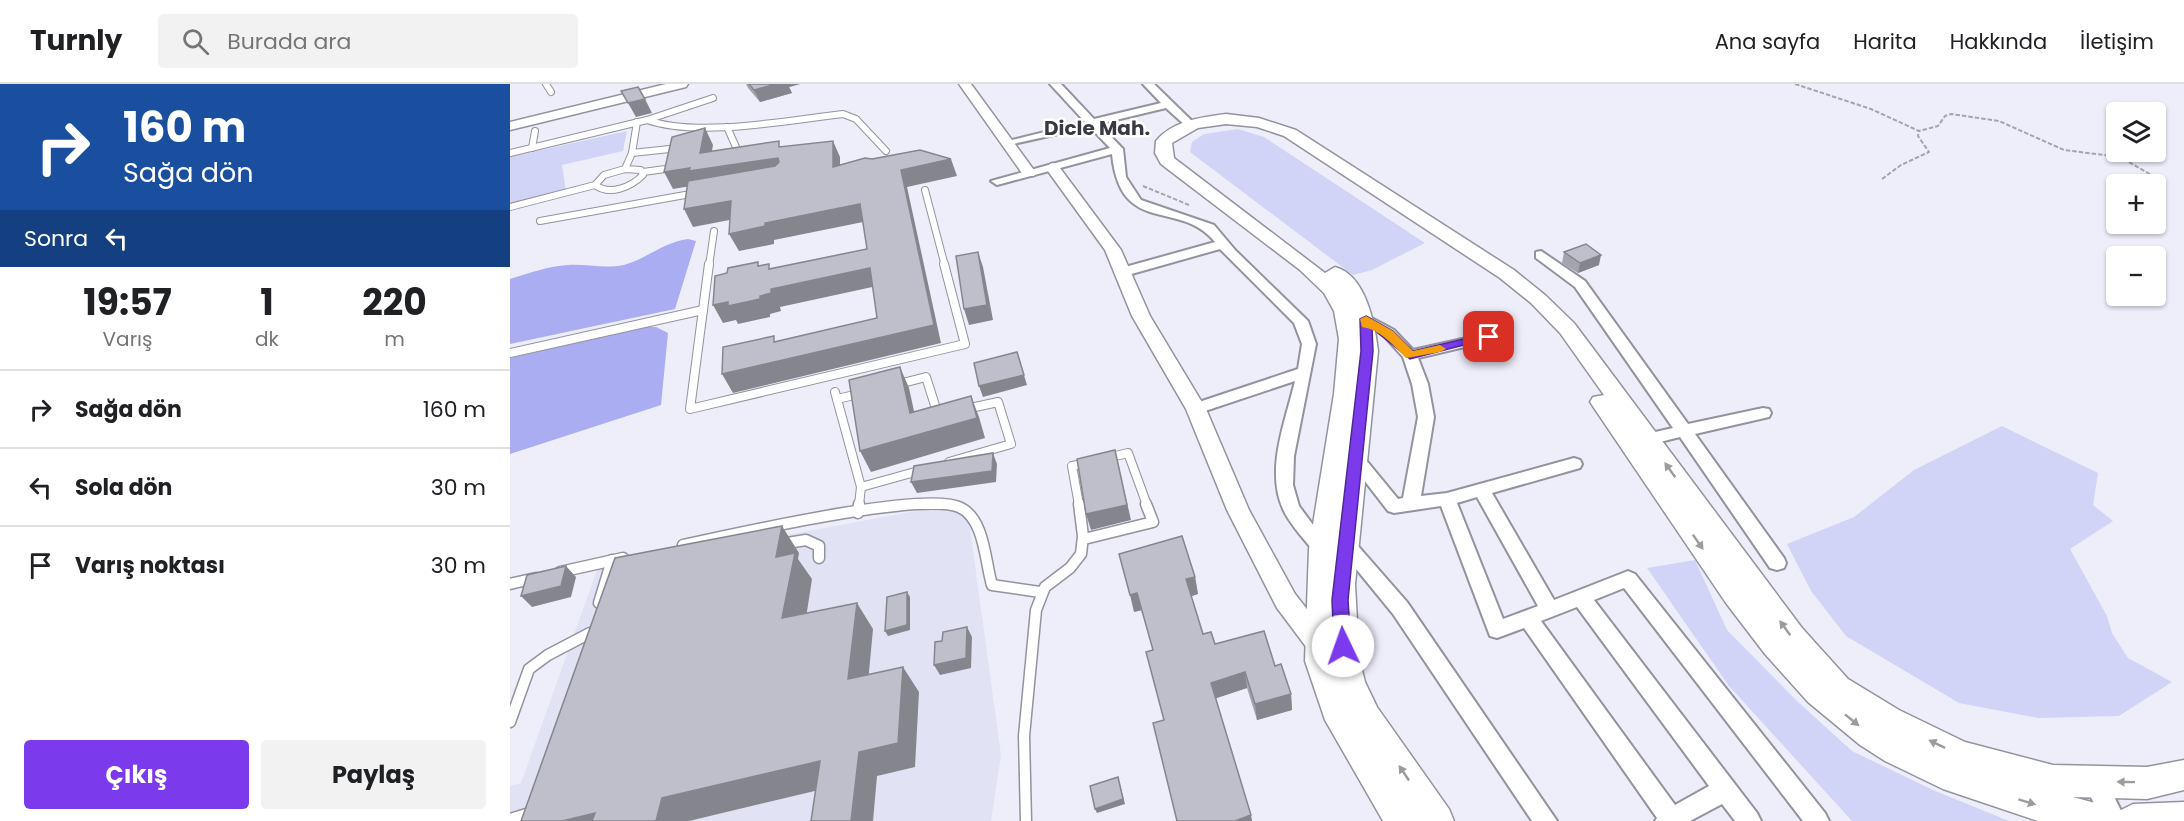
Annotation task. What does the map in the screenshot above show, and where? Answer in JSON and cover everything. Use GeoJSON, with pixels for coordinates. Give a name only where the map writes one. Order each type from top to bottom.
{"type":"FeatureCollection","features":[{"type":"Feature","properties":{"kind":"main road"},"geometry":{"type":"LineString","coordinates":[[1402,821],[1336,710],[1320,661],[1319,644],[1334,546],[1350,339],[1344,310],[1332,290],[1307,266],[1167,161],[1163,153],[1164,141],[1191,125],[1243,119],[1275,126],[1507,274],[1538,299],[1567,328],[1792,637],[1837,688],[1888,720],[1960,756],[2053,781],[2147,783],[2184,775]]}},
{"type":"Feature","properties":{"kind":"main road"},"geometry":{"type":"LineString","coordinates":[[1437,821],[1371,723],[1351,683],[1343,646],[1334,546],[1355,458],[1367,351],[1366,319],[1357,299],[1324,262],[1186,164],[1180,157],[1178,148],[1186,137],[1200,130],[1229,125],[1257,127],[1274,133],[1455,250],[1526,303],[1557,340],[1776,650],[1816,692],[1872,736],[1950,777],[2059,811],[2109,821]]}},
{"type":"Feature","properties":{"kind":"main road"},"geometry":{"type":"LineString","coordinates":[[2133,821],[2184,818]]}},
{"type":"Feature","properties":{"kind":"street"},"geometry":{"type":"LineString","coordinates":[[510,126],[682,84]]}},
{"type":"Feature","properties":{"kind":"street"},"geometry":{"type":"LineString","coordinates":[[965,84],[1029,173]]}},
{"type":"Feature","properties":{"kind":"street"},"geometry":{"type":"LineString","coordinates":[[1055,84],[1118,149],[1120,177],[1137,203],[1154,211],[1197,221],[1210,228],[1223,244],[1301,321],[1309,344],[1305,372],[1289,438],[1284,484],[1291,508],[1400,608],[1545,821]]}},
{"type":"Feature","properties":{"kind":"street"},"geometry":{"type":"LineString","coordinates":[[1148,84],[1191,125]]}},
{"type":"Feature","properties":{"kind":"street"},"geometry":{"type":"LineString","coordinates":[[1008,144],[1168,104]]}},
{"type":"Feature","properties":{"kind":"street"},"geometry":{"type":"LineString","coordinates":[[997,181],[1118,149]]}},
{"type":"Feature","properties":{"kind":"street"},"geometry":{"type":"LineString","coordinates":[[1052,167],[1109,243],[1141,316],[1196,409],[1238,510],[1286,601],[1319,644]]}},
{"type":"Feature","properties":{"kind":"street"},"geometry":{"type":"LineString","coordinates":[[1123,272],[1223,244]]}},
{"type":"Feature","properties":{"kind":"street"},"geometry":{"type":"LineString","coordinates":[[1540,255],[1580,284],[1777,563]]}},
{"type":"Feature","properties":{"kind":"street"},"geometry":{"type":"LineString","coordinates":[[1366,319],[1389,333],[1410,355],[1420,384],[1426,417],[1411,504]]}},
{"type":"Feature","properties":{"kind":"street"},"geometry":{"type":"LineString","coordinates":[[1410,355],[1489,337]]}},
{"type":"Feature","properties":{"kind":"street"},"geometry":{"type":"LineString","coordinates":[[1196,409],[1305,372]]}},
{"type":"Feature","properties":{"kind":"street"},"geometry":{"type":"LineString","coordinates":[[1648,439],[1763,413]]}},
{"type":"Feature","properties":{"kind":"street"},"geometry":{"type":"LineString","coordinates":[[1355,458],[1394,506],[1447,498],[1574,464]]}},
{"type":"Feature","properties":{"kind":"street"},"geometry":{"type":"LineString","coordinates":[[1481,489],[1550,610]]}},
{"type":"Feature","properties":{"kind":"street"},"geometry":{"type":"LineString","coordinates":[[1447,498],[1497,630],[1628,579],[1817,821]]}},
{"type":"Feature","properties":{"kind":"street"},"geometry":{"type":"LineString","coordinates":[[1581,597],[1749,821]]}},
{"type":"Feature","properties":{"kind":"street"},"geometry":{"type":"LineString","coordinates":[[1528,618],[1669,820],[1725,790]]}},
{"type":"Feature","properties":{"kind":"street"},"geometry":{"type":"LineString","coordinates":[[2094,782],[2114,821]]}},
{"type":"Feature","properties":{"kind":"lane"},"geometry":{"type":"LineString","coordinates":[[546,84],[551,92]]}},
{"type":"Feature","properties":{"kind":"lane"},"geometry":{"type":"LineString","coordinates":[[510,153],[647,120],[713,98]]}},
{"type":"Feature","properties":{"kind":"lane"},"geometry":{"type":"LineString","coordinates":[[647,120],[661,125],[727,127],[843,114],[856,119],[886,151]]}},
{"type":"Feature","properties":{"kind":"lane"},"geometry":{"type":"LineString","coordinates":[[625,169],[632,153],[638,122]]}},
{"type":"Feature","properties":{"kind":"lane"},"geometry":{"type":"LineString","coordinates":[[727,127],[736,147]]}},
{"type":"Feature","properties":{"kind":"lane"},"geometry":{"type":"LineString","coordinates":[[532,148],[535,131]]}},
{"type":"Feature","properties":{"kind":"lane"},"geometry":{"type":"LineString","coordinates":[[632,153],[682,148]]}},
{"type":"Feature","properties":{"kind":"lane"},"geometry":{"type":"LineString","coordinates":[[510,207],[595,184],[604,175],[625,169],[637,169],[643,172],[673,168]]}},
{"type":"Feature","properties":{"kind":"lane"},"geometry":{"type":"LineString","coordinates":[[595,184],[600,189],[622,188],[641,179],[643,172]]}},
{"type":"Feature","properties":{"kind":"lane"},"geometry":{"type":"LineString","coordinates":[[618,206],[622,188]]}},
{"type":"Feature","properties":{"kind":"lane"},"geometry":{"type":"LineString","coordinates":[[714,231],[690,409],[965,344],[925,189]]}},
{"type":"Feature","properties":{"kind":"lane"},"geometry":{"type":"LineString","coordinates":[[540,221],[700,192]]}},
{"type":"Feature","properties":{"kind":"lane"},"geometry":{"type":"LineString","coordinates":[[510,353],[703,310]]}},
{"type":"Feature","properties":{"kind":"lane"},"geometry":{"type":"LineString","coordinates":[[881,388],[926,377],[938,415],[948,413]]}},
{"type":"Feature","properties":{"kind":"lane"},"geometry":{"type":"LineString","coordinates":[[858,513],[861,487],[836,395],[870,391]]}},
{"type":"Feature","properties":{"kind":"lane"},"geometry":{"type":"LineString","coordinates":[[942,464],[1011,444],[998,402],[958,411]]}},
{"type":"Feature","properties":{"kind":"lane"},"geometry":{"type":"LineString","coordinates":[[1026,821],[1023,736],[1040,592],[1052,578],[1074,565],[1082,553],[1084,539],[1072,466],[1128,453],[1153,522],[1084,539]]}},
{"type":"Feature","properties":{"kind":"lane"},"geometry":{"type":"LineString","coordinates":[[861,487],[930,467]]}},
{"type":"Feature","properties":{"kind":"lane"},"geometry":{"type":"LineString","coordinates":[[667,548],[858,513],[931,503],[959,507],[977,523],[992,585],[1040,592]]}},
{"type":"Feature","properties":{"kind":"lane"},"geometry":{"type":"LineString","coordinates":[[775,545],[814,541],[819,546],[819,558]]}},
{"type":"Feature","properties":{"kind":"lane"},"geometry":{"type":"LineString","coordinates":[[555,573],[634,555]]}},
{"type":"Feature","properties":{"kind":"lane"},"geometry":{"type":"LineString","coordinates":[[586,644],[615,574],[612,560]]}},
{"type":"Feature","properties":{"kind":"lane"},"geometry":{"type":"LineString","coordinates":[[510,584],[544,576]]}},
{"type":"Feature","properties":{"kind":"lane"},"geometry":{"type":"LineString","coordinates":[[510,722],[529,669],[593,623]]}},
{"type":"Feature","properties":{"kind":"lane"},"geometry":{"type":"LineString","coordinates":[[510,819],[533,813],[536,802]]}},
{"type":"Feature","properties":{"kind":"path"},"geometry":{"type":"LineString","coordinates":[[1795,84],[1854,103],[1919,130],[1938,126],[1945,116],[1951,114],[1974,116],[1999,122],[2064,150],[2120,157],[2149,174]]}},
{"type":"Feature","properties":{"kind":"path"},"geometry":{"type":"LineString","coordinates":[[1882,179],[1901,165],[1929,152],[1918,136],[1919,130]]}},
{"type":"Feature","properties":{"kind":"path"},"geometry":{"type":"LineString","coordinates":[[1120,177],[1191,205]]}},
{"type":"Feature","properties":{"kind":"shaded area"},"geometry":{"type":"Polygon","coordinates":[[[1238,129],[1264,137],[1425,243],[1372,270],[1353,275],[1190,152],[1192,142],[1204,134],[1238,129]]]}},
{"type":"Feature","properties":{"kind":"shaded area"},"geometry":{"type":"Polygon","coordinates":[[[627,131],[623,151],[562,165],[566,191],[510,206],[510,157],[627,131]]]}},
{"type":"Feature","properties":{"kind":"shaded area"},"geometry":{"type":"Polygon","coordinates":[[[688,239],[696,241],[675,309],[510,344],[510,279],[561,266],[624,265],[671,243],[688,239]]]}},
{"type":"Feature","properties":{"kind":"shaded area"},"geometry":{"type":"Polygon","coordinates":[[[644,327],[656,327],[668,333],[661,405],[510,454],[510,358],[644,327]]]}},
{"type":"Feature","properties":{"kind":"shaded area"},"geometry":{"type":"Polygon","coordinates":[[[2002,426],[2098,473],[2093,505],[2113,521],[2070,549],[2107,616],[2112,633],[2128,658],[2172,682],[2119,716],[2038,718],[1959,703],[1846,636],[1811,591],[1787,544],[1854,517],[1914,470],[2002,426]]]}},
{"type":"Feature","properties":{"kind":"shaded area"},"geometry":{"type":"Polygon","coordinates":[[[927,509],[968,514],[1001,755],[991,821],[510,821],[510,786],[521,783],[597,570],[927,509]]]}},
{"type":"Feature","properties":{"kind":"shaded area"},"geometry":{"type":"Polygon","coordinates":[[[1695,560],[1727,630],[1797,701],[1852,751],[1933,790],[2009,821],[1852,821],[1729,686],[1647,568],[1695,560]]]}},
{"type":"Feature","properties":{"kind":"building"},"geometry":{"type":"Polygon","coordinates":[[[749,84],[776,84],[754,90],[749,84]]]}},
{"type":"Feature","properties":{"kind":"building"},"geometry":{"type":"Polygon","coordinates":[[[638,87],[645,99],[628,103],[621,91],[638,87]]]}},
{"type":"Feature","properties":{"kind":"building"},"geometry":{"type":"Polygon","coordinates":[[[705,128],[700,153],[779,141],[779,147],[833,141],[833,167],[865,158],[872,159],[920,150],[951,159],[901,170],[934,325],[722,374],[723,347],[774,336],[774,342],[877,318],[870,268],[771,289],[771,293],[760,296],[760,299],[728,306],[728,302],[713,305],[715,276],[727,273],[728,268],[758,262],[758,266],[769,264],[769,269],[867,249],[860,204],[765,223],[765,226],[729,234],[731,201],[684,209],[688,181],[775,166],[779,162],[778,158],[689,171],[690,168],[664,172],[672,137],[705,128]]]}},
{"type":"Feature","properties":{"kind":"building"},"geometry":{"type":"Polygon","coordinates":[[[1586,244],[1601,255],[1580,263],[1564,252],[1586,244]]]}},
{"type":"Feature","properties":{"kind":"building"},"geometry":{"type":"Polygon","coordinates":[[[978,252],[987,305],[964,309],[956,256],[978,252]]]}},
{"type":"Feature","properties":{"kind":"building"},"geometry":{"type":"Polygon","coordinates":[[[1017,352],[1024,375],[979,386],[974,363],[1017,352]]]}},
{"type":"Feature","properties":{"kind":"building"},"geometry":{"type":"Polygon","coordinates":[[[900,367],[910,413],[971,396],[977,418],[860,451],[849,380],[900,367]]]}},
{"type":"Feature","properties":{"kind":"building"},"geometry":{"type":"Polygon","coordinates":[[[1115,450],[1127,505],[1086,514],[1077,459],[1115,450]]]}},
{"type":"Feature","properties":{"kind":"building"},"geometry":{"type":"Polygon","coordinates":[[[993,453],[992,471],[911,482],[914,466],[993,453]]]}},
{"type":"Feature","properties":{"kind":"building"},"geometry":{"type":"Polygon","coordinates":[[[782,526],[776,557],[795,553],[782,618],[857,603],[848,679],[903,667],[898,743],[859,752],[851,821],[811,821],[820,761],[662,798],[656,821],[592,821],[595,813],[562,821],[521,821],[615,558],[782,526]]]}},
{"type":"Feature","properties":{"kind":"building"},"geometry":{"type":"Polygon","coordinates":[[[1182,536],[1195,577],[1186,579],[1203,634],[1211,632],[1215,644],[1264,631],[1275,666],[1281,664],[1291,694],[1255,704],[1245,672],[1211,683],[1251,815],[1235,821],[1177,821],[1153,723],[1164,720],[1146,652],[1153,650],[1137,593],[1130,595],[1119,554],[1182,536]]]}},
{"type":"Feature","properties":{"kind":"building"},"geometry":{"type":"Polygon","coordinates":[[[566,566],[561,586],[521,596],[527,575],[566,566]]]}},
{"type":"Feature","properties":{"kind":"building"},"geometry":{"type":"Polygon","coordinates":[[[907,592],[907,625],[885,631],[887,597],[907,592]]]}},
{"type":"Feature","properties":{"kind":"building"},"geometry":{"type":"Polygon","coordinates":[[[967,627],[966,658],[934,665],[935,642],[942,641],[943,632],[967,627]]]}},
{"type":"Feature","properties":{"kind":"building"},"geometry":{"type":"Polygon","coordinates":[[[1118,777],[1123,799],[1095,809],[1090,786],[1118,777]]]}},
{"type":"Feature","properties":{"kind":"slow traffic"},"geometry":{"type":"LineString","coordinates":[[1366,324],[1366,319],[1389,333],[1410,355],[1440,349]]}},
{"type":"Feature","properties":{"kind":"district","name":"Dicle Mah."},"geometry":{"type":"Point","coordinates":[1097,128]}},
{"type":"Feature","properties":{"kind":"route"},"geometry":{"type":"LineString","coordinates":[[1343,646],[1340,600],[1367,351],[1366,319],[1389,333],[1410,355],[1489,337]]}}]}
